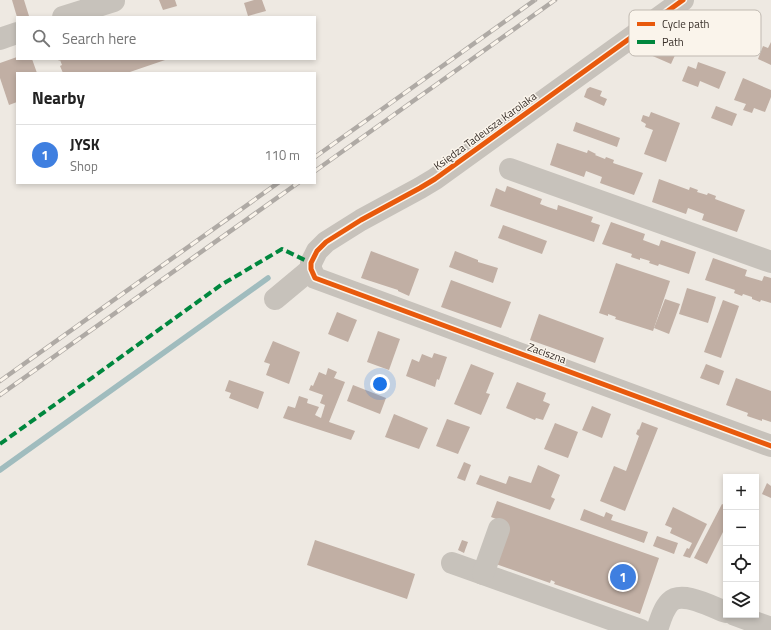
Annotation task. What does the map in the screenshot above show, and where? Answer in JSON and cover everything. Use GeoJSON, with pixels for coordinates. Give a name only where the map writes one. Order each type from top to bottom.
{"type":"FeatureCollection","features":[{"type":"Feature","properties":{"kind":"street"},"geometry":{"type":"LineString","coordinates":[[66,16],[114,0]]}},
{"type":"Feature","properties":{"kind":"street","name":"Księdza Tadeusza Karolaka"},"geometry":{"type":"LineString","coordinates":[[669,10],[683,0]]}},
{"type":"Feature","properties":{"kind":"street"},"geometry":{"type":"LineString","coordinates":[[0,39],[16,33]]}},
{"type":"Feature","properties":{"kind":"street","name":"Księdza Tadeusza Karolaka"},"geometry":{"type":"LineString","coordinates":[[313,274],[311,263],[317,251],[326,242],[361,220],[430,182],[629,39]]}},
{"type":"Feature","properties":{"kind":"street"},"geometry":{"type":"LineString","coordinates":[[510,169],[771,262]]}},
{"type":"Feature","properties":{"kind":"street"},"geometry":{"type":"LineString","coordinates":[[275,299],[313,274]]}},
{"type":"Feature","properties":{"kind":"street","name":"Zaciszna"},"geometry":{"type":"LineString","coordinates":[[313,274],[771,446]]}},
{"type":"Feature","properties":{"kind":"street"},"geometry":{"type":"LineString","coordinates":[[483,574],[498,529]]}},
{"type":"Feature","properties":{"kind":"street"},"geometry":{"type":"LineString","coordinates":[[452,563],[641,630]]}},
{"type":"Feature","properties":{"kind":"street"},"geometry":{"type":"LineString","coordinates":[[656,630],[664,610],[669,602],[675,598],[686,597],[723,611]]}},
{"type":"Feature","properties":{"kind":"street"},"geometry":{"type":"LineString","coordinates":[[743,618],[771,628]]}},
{"type":"Feature","properties":{"kind":"building"},"geometry":{"type":"Polygon","coordinates":[[[12,0],[24,0],[29,16],[17,16],[12,0]]]}},
{"type":"Feature","properties":{"kind":"building"},"geometry":{"type":"Polygon","coordinates":[[[159,0],[175,0],[177,6],[163,10],[159,0]]]}},
{"type":"Feature","properties":{"kind":"building"},"geometry":{"type":"Polygon","coordinates":[[[254,0],[262,0],[266,11],[248,16],[244,3],[254,0]]]}},
{"type":"Feature","properties":{"kind":"building"},"geometry":{"type":"Polygon","coordinates":[[[771,42],[771,65],[758,59],[759,56],[761,56],[763,46],[768,48],[771,42]]]}},
{"type":"Feature","properties":{"kind":"building"},"geometry":{"type":"Polygon","coordinates":[[[653,56],[675,56],[671,64],[653,56]]]}},
{"type":"Feature","properties":{"kind":"building"},"geometry":{"type":"Polygon","coordinates":[[[16,57],[16,60],[32,60],[37,72],[16,72],[16,102],[9,105],[0,78],[0,63],[16,57]]]}},
{"type":"Feature","properties":{"kind":"building"},"geometry":{"type":"Polygon","coordinates":[[[60,60],[165,60],[130,72],[63,72],[60,66],[62,65],[60,60]]]}},
{"type":"Feature","properties":{"kind":"building"},"geometry":{"type":"Polygon","coordinates":[[[698,62],[726,72],[719,89],[700,81],[698,87],[682,81],[688,66],[696,69],[698,62]]]}},
{"type":"Feature","properties":{"kind":"building"},"geometry":{"type":"Polygon","coordinates":[[[743,78],[771,90],[771,97],[765,112],[754,108],[752,113],[743,110],[746,104],[734,100],[743,78]]]}},
{"type":"Feature","properties":{"kind":"building"},"geometry":{"type":"Polygon","coordinates":[[[590,87],[602,91],[600,96],[607,99],[604,106],[584,97],[587,89],[590,87]]]}},
{"type":"Feature","properties":{"kind":"building"},"geometry":{"type":"Polygon","coordinates":[[[716,106],[737,114],[732,126],[711,118],[716,106]]]}},
{"type":"Feature","properties":{"kind":"building"},"geometry":{"type":"Polygon","coordinates":[[[651,112],[680,123],[666,162],[644,154],[653,130],[645,127],[646,124],[641,121],[643,115],[649,117],[651,112]]]}},
{"type":"Feature","properties":{"kind":"building"},"geometry":{"type":"Polygon","coordinates":[[[576,122],[620,138],[617,147],[573,131],[576,122]]]}},
{"type":"Feature","properties":{"kind":"building"},"geometry":{"type":"Polygon","coordinates":[[[557,143],[587,153],[588,150],[605,159],[606,157],[614,160],[613,163],[643,173],[634,195],[600,183],[602,177],[586,171],[584,177],[550,165],[557,143]]]}},
{"type":"Feature","properties":{"kind":"building"},"geometry":{"type":"Polygon","coordinates":[[[659,179],[689,190],[690,187],[698,190],[697,192],[707,195],[708,193],[716,196],[715,199],[745,210],[737,232],[702,220],[704,214],[688,208],[686,214],[652,202],[659,179]]]}},
{"type":"Feature","properties":{"kind":"building"},"geometry":{"type":"Polygon","coordinates":[[[507,186],[542,199],[540,204],[548,207],[557,210],[558,205],[593,217],[591,222],[600,225],[594,242],[490,206],[496,188],[505,192],[507,186]]]}},
{"type":"Feature","properties":{"kind":"building"},"geometry":{"type":"Polygon","coordinates":[[[611,222],[645,234],[643,240],[659,246],[661,240],[696,252],[689,274],[659,264],[658,266],[649,263],[650,261],[640,258],[640,260],[631,257],[632,254],[602,244],[611,222]]]}},
{"type":"Feature","properties":{"kind":"building"},"geometry":{"type":"Polygon","coordinates":[[[503,225],[547,241],[542,254],[498,238],[503,225]]]}},
{"type":"Feature","properties":{"kind":"building"},"geometry":{"type":"Polygon","coordinates":[[[371,251],[419,269],[409,296],[398,290],[361,278],[371,251]]]}},
{"type":"Feature","properties":{"kind":"building"},"geometry":{"type":"Polygon","coordinates":[[[455,251],[478,260],[478,262],[498,268],[493,283],[449,267],[455,251]]]}},
{"type":"Feature","properties":{"kind":"building"},"geometry":{"type":"Polygon","coordinates":[[[713,258],[747,270],[745,276],[762,281],[764,276],[771,278],[771,303],[761,300],[760,302],[743,294],[742,296],[734,293],[735,290],[705,280],[713,258]]]}},
{"type":"Feature","properties":{"kind":"building"},"geometry":{"type":"Polygon","coordinates":[[[616,263],[670,281],[653,331],[615,319],[616,317],[608,314],[608,316],[599,313],[616,263]]]}},
{"type":"Feature","properties":{"kind":"building"},"geometry":{"type":"Polygon","coordinates":[[[451,280],[511,302],[501,328],[441,307],[451,280]]]}},
{"type":"Feature","properties":{"kind":"building"},"geometry":{"type":"Polygon","coordinates":[[[687,288],[716,297],[708,323],[679,314],[687,288]]]}},
{"type":"Feature","properties":{"kind":"building"},"geometry":{"type":"Polygon","coordinates":[[[665,299],[680,304],[669,334],[654,328],[665,299]]]}},
{"type":"Feature","properties":{"kind":"building"},"geometry":{"type":"Polygon","coordinates":[[[723,300],[739,306],[721,358],[704,352],[723,300]]]}},
{"type":"Feature","properties":{"kind":"building"},"geometry":{"type":"Polygon","coordinates":[[[337,312],[357,320],[348,342],[328,334],[337,312]]]}},
{"type":"Feature","properties":{"kind":"building"},"geometry":{"type":"Polygon","coordinates":[[[539,314],[604,338],[595,363],[530,340],[539,314]]]}},
{"type":"Feature","properties":{"kind":"building"},"geometry":{"type":"Polygon","coordinates":[[[378,331],[400,339],[389,370],[367,362],[378,331]]]}},
{"type":"Feature","properties":{"kind":"building"},"geometry":{"type":"Polygon","coordinates":[[[273,341],[300,352],[289,384],[266,375],[270,364],[264,362],[273,341]]]}},
{"type":"Feature","properties":{"kind":"building"},"geometry":{"type":"Polygon","coordinates":[[[434,353],[447,357],[435,387],[406,376],[412,359],[419,362],[422,354],[432,358],[434,353]]]}},
{"type":"Feature","properties":{"kind":"building"},"geometry":{"type":"Polygon","coordinates":[[[471,364],[494,373],[486,393],[490,394],[481,415],[454,404],[471,364]]]}},
{"type":"Feature","properties":{"kind":"building"},"geometry":{"type":"Polygon","coordinates":[[[706,364],[724,371],[719,385],[700,378],[706,364]]]}},
{"type":"Feature","properties":{"kind":"building"},"geometry":{"type":"Polygon","coordinates":[[[328,368],[337,372],[334,378],[345,382],[329,422],[355,431],[351,440],[283,418],[288,406],[295,408],[299,396],[308,399],[307,403],[319,407],[315,415],[321,418],[325,405],[320,403],[323,395],[309,390],[311,385],[313,386],[319,372],[326,375],[328,368]]]}},
{"type":"Feature","properties":{"kind":"building"},"geometry":{"type":"Polygon","coordinates":[[[736,378],[771,391],[771,422],[762,419],[762,421],[747,416],[748,413],[726,405],[736,378]]]}},
{"type":"Feature","properties":{"kind":"building"},"geometry":{"type":"Polygon","coordinates":[[[229,380],[264,392],[258,409],[229,398],[231,393],[225,391],[229,380]]]}},
{"type":"Feature","properties":{"kind":"building"},"geometry":{"type":"Polygon","coordinates":[[[517,382],[546,393],[543,401],[550,404],[543,420],[536,418],[535,420],[506,408],[517,382]]]}},
{"type":"Feature","properties":{"kind":"building"},"geometry":{"type":"Polygon","coordinates":[[[353,385],[386,398],[380,414],[347,401],[353,385]]]}},
{"type":"Feature","properties":{"kind":"building"},"geometry":{"type":"Polygon","coordinates":[[[592,406],[611,414],[602,438],[582,430],[592,406]]]}},
{"type":"Feature","properties":{"kind":"building"},"geometry":{"type":"Polygon","coordinates":[[[394,414],[428,428],[419,449],[385,437],[394,414]]]}},
{"type":"Feature","properties":{"kind":"building"},"geometry":{"type":"Polygon","coordinates":[[[447,419],[470,427],[458,454],[436,446],[447,419]]]}},
{"type":"Feature","properties":{"kind":"building"},"geometry":{"type":"Polygon","coordinates":[[[642,422],[658,428],[625,511],[600,501],[614,466],[626,471],[639,436],[636,434],[642,422]]]}},
{"type":"Feature","properties":{"kind":"building"},"geometry":{"type":"Polygon","coordinates":[[[555,423],[578,432],[568,458],[544,449],[555,423]]]}},
{"type":"Feature","properties":{"kind":"building"},"geometry":{"type":"Polygon","coordinates":[[[464,462],[471,465],[465,481],[457,478],[464,462]]]}},
{"type":"Feature","properties":{"kind":"building"},"geometry":{"type":"Polygon","coordinates":[[[538,465],[560,475],[551,497],[555,499],[550,510],[476,484],[480,475],[506,484],[509,476],[531,483],[538,465]]]}},
{"type":"Feature","properties":{"kind":"building"},"geometry":{"type":"Polygon","coordinates":[[[767,483],[771,486],[771,498],[762,494],[767,483]]]}},
{"type":"Feature","properties":{"kind":"building"},"geometry":{"type":"Polygon","coordinates":[[[497,501],[659,558],[640,614],[554,584],[555,582],[551,580],[550,583],[493,563],[507,523],[491,517],[497,501]]]}},
{"type":"Feature","properties":{"kind":"building"},"geometry":{"type":"Polygon","coordinates":[[[723,504],[723,532],[707,564],[694,558],[723,504]]]}},
{"type":"Feature","properties":{"kind":"building"},"geometry":{"type":"Polygon","coordinates":[[[673,507],[707,524],[690,558],[683,556],[687,548],[689,549],[692,543],[670,533],[672,528],[665,525],[673,507]]]}},
{"type":"Feature","properties":{"kind":"building"},"geometry":{"type":"Polygon","coordinates":[[[584,509],[604,517],[606,512],[613,515],[611,520],[648,532],[644,543],[580,520],[584,509]]]}},
{"type":"Feature","properties":{"kind":"building"},"geometry":{"type":"Polygon","coordinates":[[[657,536],[678,543],[674,554],[653,546],[657,536]]]}},
{"type":"Feature","properties":{"kind":"building"},"geometry":{"type":"Polygon","coordinates":[[[315,540],[415,574],[407,599],[307,565],[315,540]]]}},
{"type":"Feature","properties":{"kind":"building"},"geometry":{"type":"Polygon","coordinates":[[[462,540],[468,542],[464,553],[458,550],[462,540]]]}},
{"type":"Feature","properties":{"kind":"waterway"},"geometry":{"type":"LineString","coordinates":[[0,470],[268,278]]}},
{"type":"Feature","properties":{"kind":"railway"},"geometry":{"type":"LineString","coordinates":[[316,156],[535,0]]}},
{"type":"Feature","properties":{"kind":"railway"},"geometry":{"type":"LineString","coordinates":[[316,170],[555,0]]}},
{"type":"Feature","properties":{"kind":"railway"},"geometry":{"type":"LineString","coordinates":[[0,381],[277,184]]}},
{"type":"Feature","properties":{"kind":"railway"},"geometry":{"type":"LineString","coordinates":[[0,395],[297,184]]}},
{"type":"Feature","properties":{"kind":"marked path"},"geometry":{"type":"LineString","coordinates":[[0,444],[221,285],[282,249],[311,263]]}},
{"type":"Feature","properties":{"kind":"cycle path"},"geometry":{"type":"LineString","coordinates":[[669,10],[683,0]]}},
{"type":"Feature","properties":{"kind":"cycle path"},"geometry":{"type":"LineString","coordinates":[[629,39],[435,179],[361,220],[326,242],[317,251],[311,263],[311,269],[315,278],[771,446]]}},
{"type":"Feature","properties":{"kind":"place","name":"JYSK"},"geometry":{"type":"Point","coordinates":[623,577]}}]}
